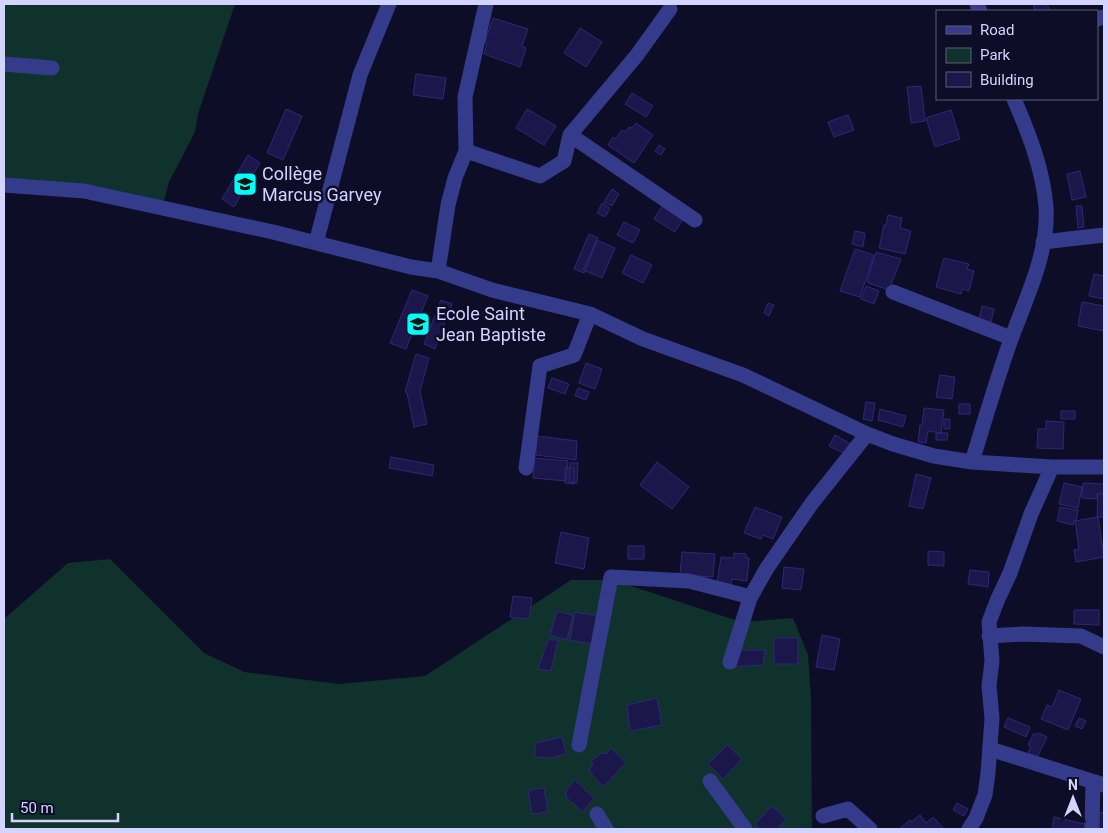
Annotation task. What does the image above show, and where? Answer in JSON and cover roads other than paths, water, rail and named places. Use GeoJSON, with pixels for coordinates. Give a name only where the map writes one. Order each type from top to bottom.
{"type":"FeatureCollection","features":[{"type":"Feature","properties":{"kind":"street"},"geometry":{"type":"LineString","coordinates":[[316,243],[360,75],[389,4]]}},
{"type":"Feature","properties":{"kind":"street"},"geometry":{"type":"LineString","coordinates":[[438,271],[448,205],[455,178],[466,151],[464,97],[486,4]]}},
{"type":"Feature","properties":{"kind":"street"},"geometry":{"type":"LineString","coordinates":[[1102,4],[1104,9]]}},
{"type":"Feature","properties":{"kind":"street"},"geometry":{"type":"LineString","coordinates":[[466,151],[540,176],[564,161],[570,135],[637,55],[670,9]]}},
{"type":"Feature","properties":{"kind":"street"},"geometry":{"type":"LineString","coordinates":[[4,64],[52,68]]}},
{"type":"Feature","properties":{"kind":"street"},"geometry":{"type":"LineString","coordinates":[[972,462],[1011,338],[1034,279],[1043,242],[1046,210],[1042,178],[1027,128],[1014,100]]}},
{"type":"Feature","properties":{"kind":"street"},"geometry":{"type":"LineString","coordinates":[[570,135],[695,220]]}},
{"type":"Feature","properties":{"kind":"street"},"geometry":{"type":"LineString","coordinates":[[4,185],[84,191],[316,243],[411,267],[438,271],[492,290],[590,314],[643,339],[743,375],[867,434],[934,456],[972,462],[1052,467],[1104,467]]}},
{"type":"Feature","properties":{"kind":"street"},"geometry":{"type":"LineString","coordinates":[[1043,242],[1104,235]]}},
{"type":"Feature","properties":{"kind":"street"},"geometry":{"type":"LineString","coordinates":[[893,292],[1011,338]]}},
{"type":"Feature","properties":{"kind":"street"},"geometry":{"type":"LineString","coordinates":[[526,468],[540,366],[574,355],[590,314]]}},
{"type":"Feature","properties":{"kind":"street"},"geometry":{"type":"LineString","coordinates":[[730,662],[751,597],[781,547],[812,503],[867,434]]}},
{"type":"Feature","properties":{"kind":"street"},"geometry":{"type":"LineString","coordinates":[[969,829],[985,796],[990,749],[992,718],[989,686],[992,661],[990,622],[996,601],[1010,573],[1031,514],[1052,467]]}},
{"type":"Feature","properties":{"kind":"street"},"geometry":{"type":"LineString","coordinates":[[579,745],[611,577],[689,582],[751,597]]}},
{"type":"Feature","properties":{"kind":"street"},"geometry":{"type":"LineString","coordinates":[[990,636],[1023,634],[1081,636],[1104,647]]}},
{"type":"Feature","properties":{"kind":"street"},"geometry":{"type":"LineString","coordinates":[[990,749],[1099,783],[1092,829]]}},
{"type":"Feature","properties":{"kind":"street"},"geometry":{"type":"LineString","coordinates":[[710,781],[745,829]]}},
{"type":"Feature","properties":{"kind":"street"},"geometry":{"type":"LineString","coordinates":[[823,816],[848,809],[870,829]]}},
{"type":"Feature","properties":{"kind":"street"},"geometry":{"type":"LineString","coordinates":[[597,814],[606,829]]}},
{"type":"Feature","properties":{"kind":"place","name":"Collège Marcus Garvey"},"geometry":{"type":"Point","coordinates":[245,184]}},
{"type":"Feature","properties":{"kind":"place","name":"Ecole Saint Jean Baptiste"},"geometry":{"type":"Point","coordinates":[418,324]}}]}
